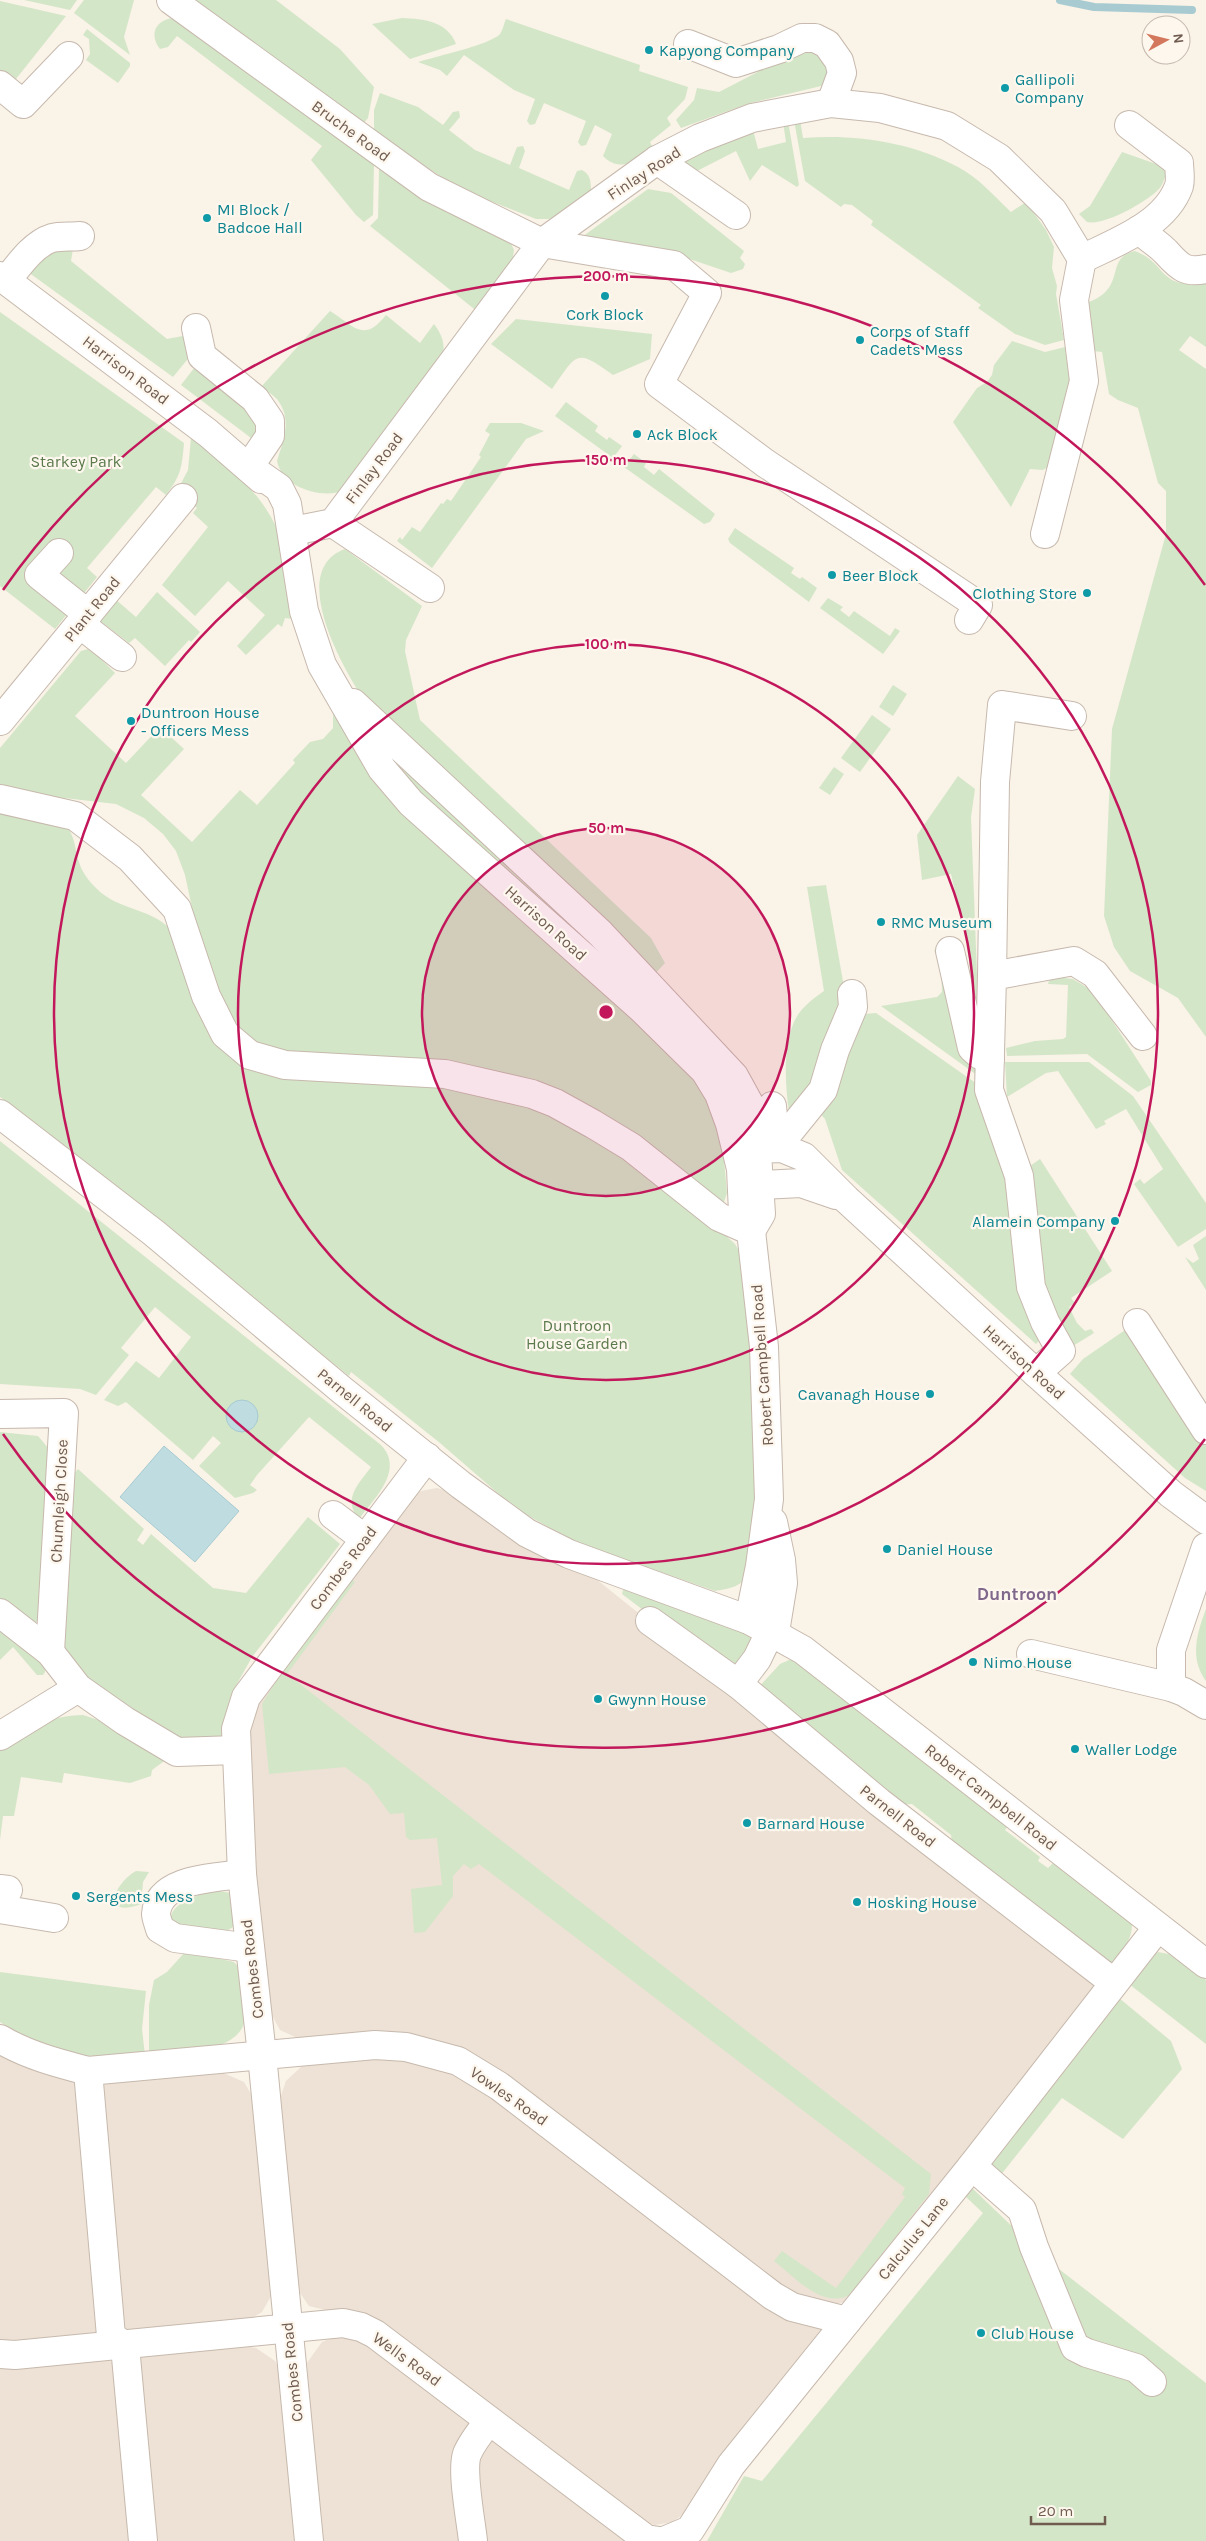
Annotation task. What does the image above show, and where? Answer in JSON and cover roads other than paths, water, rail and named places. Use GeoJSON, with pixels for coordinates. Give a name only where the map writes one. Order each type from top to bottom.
{"type":"FeatureCollection","features":[{"type":"Feature","properties":{"kind":"street","name":"Bruche Road"},"geometry":{"type":"LineString","coordinates":[[171,0],[430,187],[542,243],[674,265],[707,293],[658,384],[765,463],[978,605],[969,620]]}},
{"type":"Feature","properties":{"kind":"street"},"geometry":{"type":"LineString","coordinates":[[688,44],[736,63],[779,49],[802,38],[815,38],[826,44],[838,61],[842,73],[830,103]]}},
{"type":"Feature","properties":{"kind":"street"},"geometry":{"type":"LineString","coordinates":[[0,85],[24,104],[69,56]]}},
{"type":"Feature","properties":{"kind":"street","name":"Finlay Road"},"geometry":{"type":"LineString","coordinates":[[333,523],[542,243],[657,160],[700,138],[752,118],[830,103],[880,108],[947,126],[999,158],[1053,211],[1082,259]]}},
{"type":"Feature","properties":{"kind":"street"},"geometry":{"type":"LineString","coordinates":[[1045,534],[1084,381],[1074,300],[1082,259],[1139,230],[1168,205],[1180,184],[1178,163],[1129,126]]}},
{"type":"Feature","properties":{"kind":"street"},"geometry":{"type":"LineString","coordinates":[[657,160],[736,215]]}},
{"type":"Feature","properties":{"kind":"street"},"geometry":{"type":"LineString","coordinates":[[1139,230],[1164,251],[1175,264],[1196,271],[1206,269]]}},
{"type":"Feature","properties":{"kind":"street"},"geometry":{"type":"LineString","coordinates":[[3,278],[38,246],[52,238],[80,236]]}},
{"type":"Feature","properties":{"kind":"street","name":"Harrison Road"},"geometry":{"type":"LineString","coordinates":[[3,278],[208,432],[279,488],[287,504],[293,531],[304,611],[318,654],[368,747],[397,789],[642,1009],[705,1071],[725,1108],[736,1146],[750,1177]]}},
{"type":"Feature","properties":{"kind":"street"},"geometry":{"type":"LineString","coordinates":[[196,328],[202,356],[255,399],[270,420],[270,436],[250,467]]}},
{"type":"Feature","properties":{"kind":"street","name":"Plant Road"},"geometry":{"type":"LineString","coordinates":[[0,721],[183,498]]}},
{"type":"Feature","properties":{"kind":"street"},"geometry":{"type":"LineString","coordinates":[[293,531],[333,523],[430,588]]}},
{"type":"Feature","properties":{"kind":"street"},"geometry":{"type":"LineString","coordinates":[[59,553],[38,575],[122,657]]}},
{"type":"Feature","properties":{"kind":"street","name":"Harrison Road"},"geometry":{"type":"LineString","coordinates":[[334,684],[388,737],[600,934],[727,1067],[739,1083],[751,1107],[767,1148]]}},
{"type":"Feature","properties":{"kind":"street"},"geometry":{"type":"LineString","coordinates":[[1036,1374],[1061,1351],[1037,1305],[1029,1280],[1022,1188],[1014,1156],[989,1090],[995,782],[1002,705],[1072,716]]}},
{"type":"Feature","properties":{"kind":"street"},"geometry":{"type":"LineString","coordinates":[[0,799],[75,816],[130,858],[177,908],[206,996],[225,1034],[250,1055],[285,1065],[445,1074],[532,1094],[555,1103],[631,1147],[719,1217],[751,1231]]}},
{"type":"Feature","properties":{"kind":"street"},"geometry":{"type":"LineString","coordinates":[[950,951],[972,1048],[980,1055],[990,1059]]}},
{"type":"Feature","properties":{"kind":"street"},"geometry":{"type":"LineString","coordinates":[[992,976],[1074,961],[1096,974],[1144,1036]]}},
{"type":"Feature","properties":{"kind":"street"},"geometry":{"type":"LineString","coordinates":[[767,1148],[823,1090],[835,1050],[853,1007],[852,994]]}},
{"type":"Feature","properties":{"kind":"street"},"geometry":{"type":"LineString","coordinates":[[767,1148],[772,1106]]}},
{"type":"Feature","properties":{"kind":"street","name":"Parnell Road"},"geometry":{"type":"LineString","coordinates":[[0,1114],[154,1233],[343,1391],[497,1512],[546,1544],[765,1628]]}},
{"type":"Feature","properties":{"kind":"street","name":"Harrison Road"},"geometry":{"type":"LineString","coordinates":[[750,1177],[767,1148]]}},
{"type":"Feature","properties":{"kind":"street","name":"Harrison Road"},"geometry":{"type":"LineString","coordinates":[[767,1148],[794,1152],[804,1157],[846,1199],[1036,1374],[1171,1494],[1206,1520]]}},
{"type":"Feature","properties":{"kind":"street","name":"Harrison Road"},"geometry":{"type":"LineString","coordinates":[[750,1177],[802,1183],[846,1199]]}},
{"type":"Feature","properties":{"kind":"street","name":"Robert Campbell Road"},"geometry":{"type":"LineString","coordinates":[[750,1177],[741,1206],[745,1222],[751,1231],[764,1347],[769,1499],[760,1566],[765,1628],[803,1650],[852,1686],[1206,1964]]}},
{"type":"Feature","properties":{"kind":"street"},"geometry":{"type":"LineString","coordinates":[[1137,1323],[1206,1430]]}},
{"type":"Feature","properties":{"kind":"street","name":"Chumleigh Close"},"geometry":{"type":"LineString","coordinates":[[0,1414],[64,1413],[50,1652]]}},
{"type":"Feature","properties":{"kind":"street","name":"Combes Road"},"geometry":{"type":"LineString","coordinates":[[309,2541],[262,2055],[242,1874],[236,1729],[246,1697],[427,1457]]}},
{"type":"Feature","properties":{"kind":"street"},"geometry":{"type":"LineString","coordinates":[[333,1515],[365,1539]]}},
{"type":"Feature","properties":{"kind":"street"},"geometry":{"type":"LineString","coordinates":[[1171,1687],[1171,1650],[1206,1547]]}},
{"type":"Feature","properties":{"kind":"street"},"geometry":{"type":"LineString","coordinates":[[0,1614],[50,1652],[78,1688],[125,1721],[177,1752],[236,1750]]}},
{"type":"Feature","properties":{"kind":"street","name":"Parnell Road"},"geometry":{"type":"LineString","coordinates":[[650,1621],[740,1687],[879,1802],[1114,1982]]}},
{"type":"Feature","properties":{"kind":"street"},"geometry":{"type":"LineString","coordinates":[[740,1687],[757,1659],[765,1628]]}},
{"type":"Feature","properties":{"kind":"street"},"geometry":{"type":"LineString","coordinates":[[1031,1654],[1171,1687],[1206,1705]]}},
{"type":"Feature","properties":{"kind":"street"},"geometry":{"type":"LineString","coordinates":[[0,1736],[78,1688]]}},
{"type":"Feature","properties":{"kind":"street"},"geometry":{"type":"LineString","coordinates":[[242,1874],[178,1885],[164,1894],[156,1914],[160,1929],[175,1938],[250,1948]]}},
{"type":"Feature","properties":{"kind":"street"},"geometry":{"type":"LineString","coordinates":[[3,1896],[54,1918]]}},
{"type":"Feature","properties":{"kind":"street","name":"Calculus Lane"},"geometry":{"type":"LineString","coordinates":[[656,2540],[690,2530],[731,2465],[972,2166],[1158,1927]]}},
{"type":"Feature","properties":{"kind":"street","name":"Vowles Road"},"geometry":{"type":"LineString","coordinates":[[0,2039],[15,2048],[46,2060],[88,2071],[375,2045],[406,2047],[458,2061],[507,2092],[754,2282],[792,2307],[846,2321]]}},
{"type":"Feature","properties":{"kind":"street"},"geometry":{"type":"LineString","coordinates":[[88,2071],[111,2336],[126,2346],[143,2541]]}},
{"type":"Feature","properties":{"kind":"street"},"geometry":{"type":"LineString","coordinates":[[972,2166],[1022,2210],[1034,2247],[1075,2346],[1087,2353],[1136,2368],[1152,2382]]}},
{"type":"Feature","properties":{"kind":"street","name":"Wells Road"},"geometry":{"type":"LineString","coordinates":[[0,2354],[15,2355],[126,2346],[343,2323],[360,2327],[380,2338],[489,2421],[656,2540]]}},
{"type":"Feature","properties":{"kind":"street"},"geometry":{"type":"LineString","coordinates":[[473,2541],[466,2456],[489,2421]]}},
{"type":"Feature","properties":{"kind":"water"},"geometry":{"type":"Polygon","coordinates":[[[242,1400],[253,1405],[258,1416],[253,1427],[242,1432],[231,1427],[226,1416],[231,1405],[242,1400]]]}},
{"type":"Feature","properties":{"kind":"water"},"geometry":{"type":"Polygon","coordinates":[[[164,1446],[239,1511],[195,1562],[120,1497],[164,1446]]]}},
{"type":"Feature","properties":{"kind":"waterway"},"geometry":{"type":"LineString","coordinates":[[1060,0],[1094,7],[1192,10]]}},
{"type":"Feature","properties":{"kind":"place","name":"Kapyong Company"},"geometry":{"type":"Point","coordinates":[649,50]}},
{"type":"Feature","properties":{"kind":"place","name":"Gallipoli Company"},"geometry":{"type":"Point","coordinates":[1005,88]}},
{"type":"Feature","properties":{"kind":"place","name":"MI Block / Badcoe Hall"},"geometry":{"type":"Point","coordinates":[207,218]}},
{"type":"Feature","properties":{"kind":"place","name":"Cork Block"},"geometry":{"type":"Point","coordinates":[605,296]}},
{"type":"Feature","properties":{"kind":"place","name":"Corps of Staff Cadets Mess"},"geometry":{"type":"Point","coordinates":[860,340]}},
{"type":"Feature","properties":{"kind":"place","name":"Ack Block"},"geometry":{"type":"Point","coordinates":[637,434]}},
{"type":"Feature","properties":{"kind":"place","name":"Beer Block"},"geometry":{"type":"Point","coordinates":[832,575]}},
{"type":"Feature","properties":{"kind":"place","name":"Clothing Store"},"geometry":{"type":"Point","coordinates":[1087,593]}},
{"type":"Feature","properties":{"kind":"place","name":"Duntroon House - Officers Mess"},"geometry":{"type":"Point","coordinates":[131,721]}},
{"type":"Feature","properties":{"kind":"place","name":"RMC Museum"},"geometry":{"type":"Point","coordinates":[881,922]}},
{"type":"Feature","properties":{"kind":"place","name":"Alamein Company"},"geometry":{"type":"Point","coordinates":[1115,1221]}},
{"type":"Feature","properties":{"kind":"place","name":"Cavanagh House"},"geometry":{"type":"Point","coordinates":[930,1394]}},
{"type":"Feature","properties":{"kind":"place","name":"Daniel House"},"geometry":{"type":"Point","coordinates":[887,1549]}},
{"type":"Feature","properties":{"kind":"place","name":"Nimo House"},"geometry":{"type":"Point","coordinates":[973,1662]}},
{"type":"Feature","properties":{"kind":"place","name":"Gwynn House"},"geometry":{"type":"Point","coordinates":[598,1699]}},
{"type":"Feature","properties":{"kind":"place","name":"Waller Lodge"},"geometry":{"type":"Point","coordinates":[1075,1749]}},
{"type":"Feature","properties":{"kind":"place","name":"Barnard House"},"geometry":{"type":"Point","coordinates":[747,1823]}},
{"type":"Feature","properties":{"kind":"place","name":"Sergents Mess"},"geometry":{"type":"Point","coordinates":[76,1896]}},
{"type":"Feature","properties":{"kind":"place","name":"Hosking House"},"geometry":{"type":"Point","coordinates":[857,1902]}},
{"type":"Feature","properties":{"kind":"place","name":"Club House"},"geometry":{"type":"Point","coordinates":[981,2333]}},
{"type":"Feature","properties":{"kind":"district","name":"Duntroon"},"geometry":{"type":"Point","coordinates":[1017,1594]}},
{"type":"Feature","properties":{"kind":"park label","name":"Starkey Park"},"geometry":{"type":"Point","coordinates":[76,461]}},
{"type":"Feature","properties":{"kind":"park label","name":"Duntroon House Garden"},"geometry":{"type":"Point","coordinates":[577,1334]}}]}
